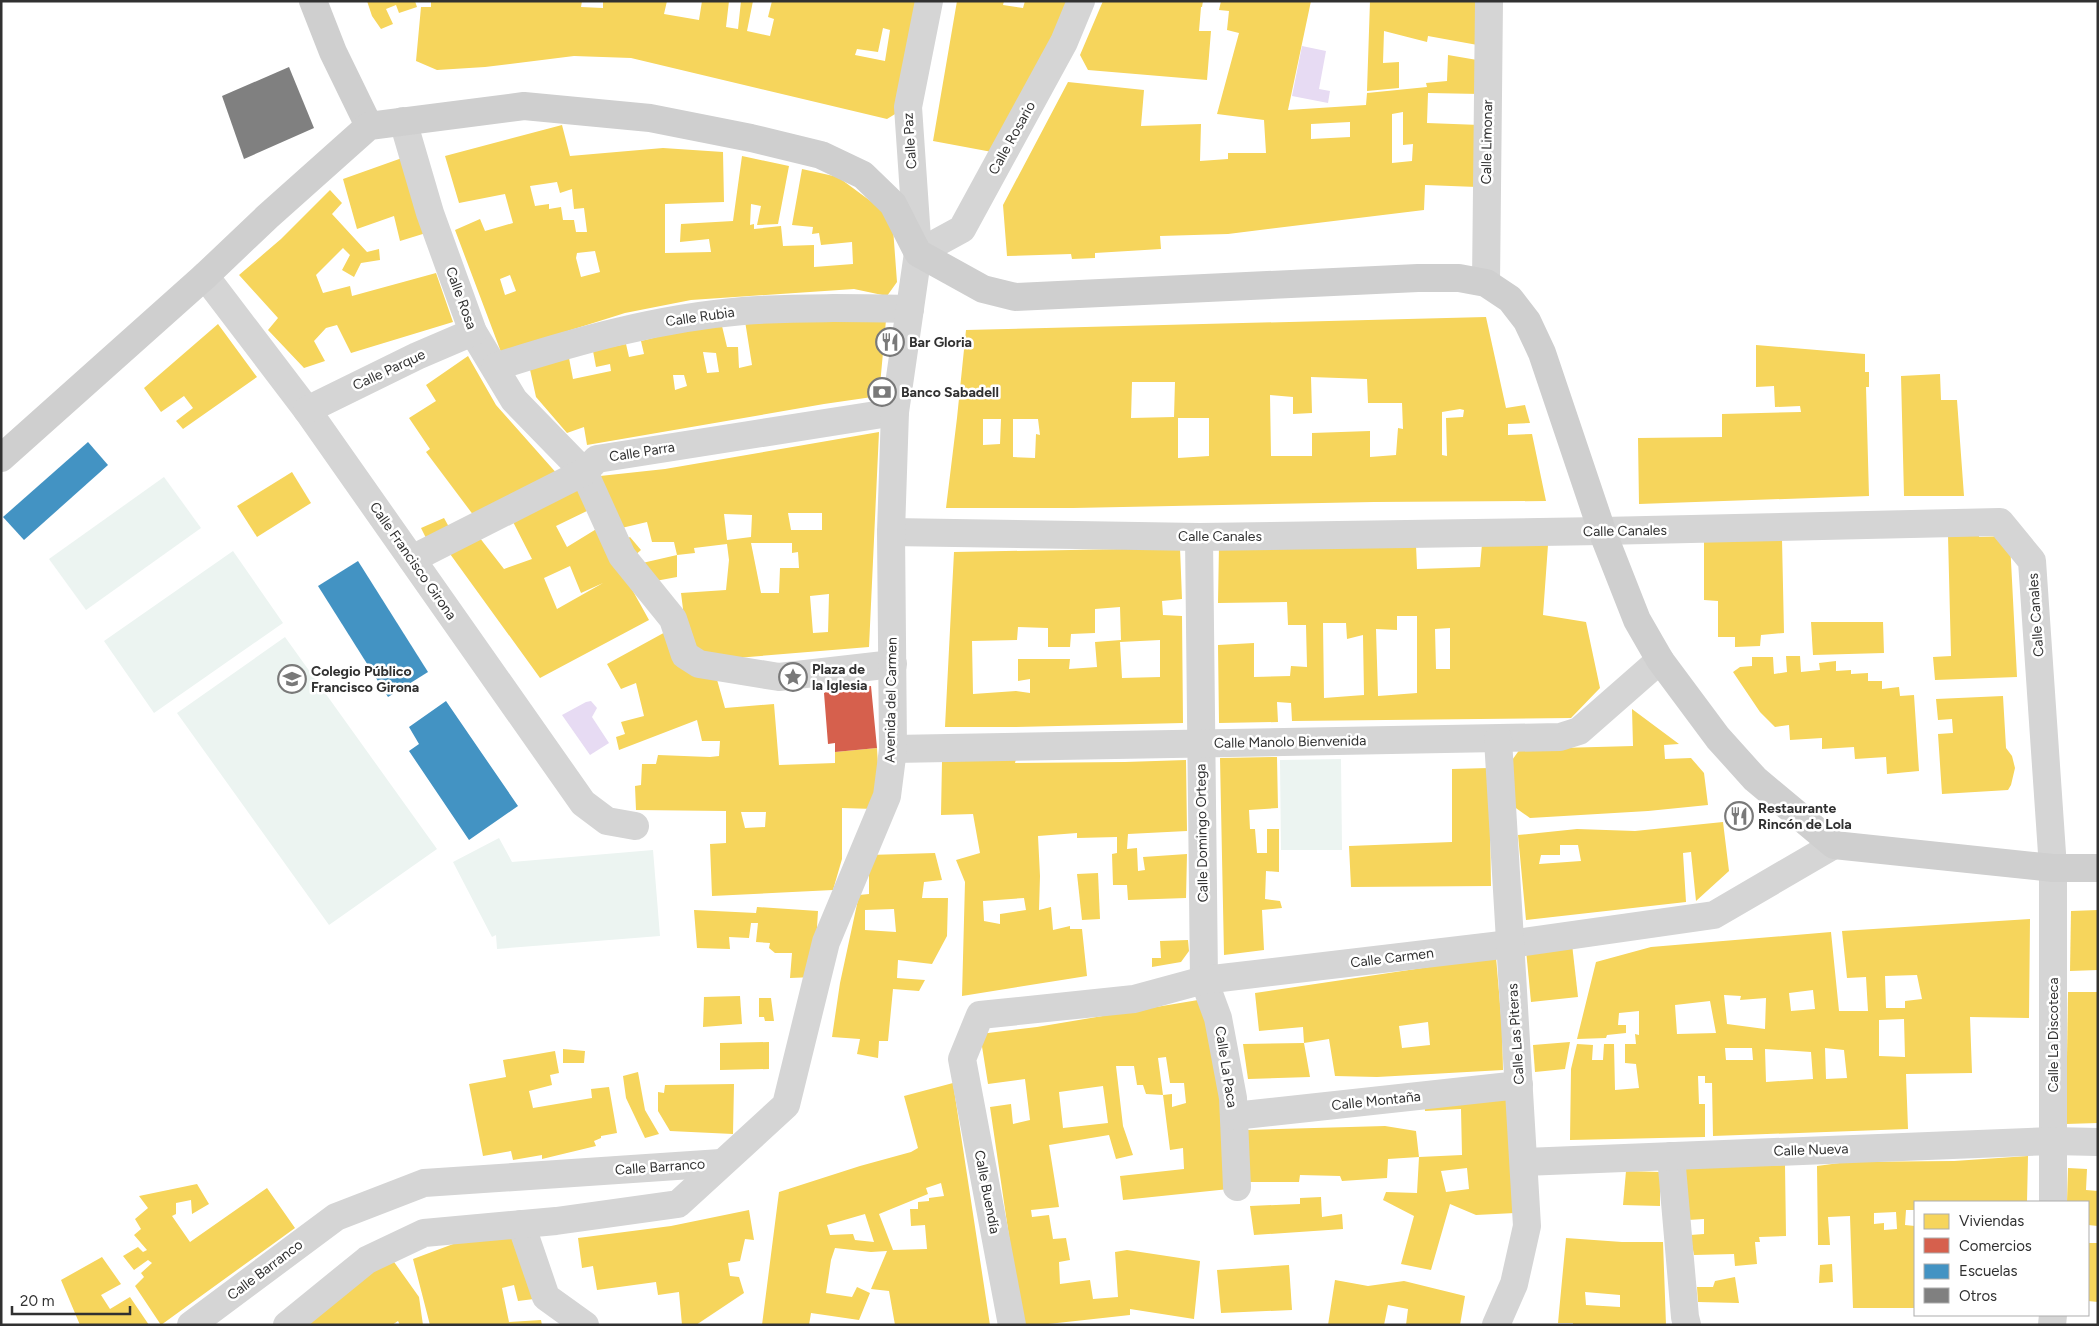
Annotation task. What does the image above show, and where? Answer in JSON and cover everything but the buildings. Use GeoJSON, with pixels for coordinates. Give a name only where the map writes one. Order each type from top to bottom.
{"type":"FeatureCollection","features":[{"type":"Feature","properties":{"kind":"main road"},"geometry":{"type":"LineString","coordinates":[[313,1],[333,52],[369,126]]}},
{"type":"Feature","properties":{"kind":"main road"},"geometry":{"type":"LineString","coordinates":[[1,458],[205,276],[268,216],[369,126],[524,106],[650,118],[751,138],[821,155],[863,175],[892,204],[918,253],[983,289],[1016,297],[1418,278],[1459,278],[1486,283],[1510,298],[1527,321],[1542,353],[1602,531],[1637,620],[1660,660],[1718,738],[1755,779],[1834,845],[2053,868],[2098,868]]}},
{"type":"Feature","properties":{"kind":"street","name":"Calle Paz"},"geometry":{"type":"LineString","coordinates":[[918,253],[908,107],[929,1]]}},
{"type":"Feature","properties":{"kind":"street","name":"Calle Rosario"},"geometry":{"type":"LineString","coordinates":[[918,253],[962,229],[1064,42],[1081,1]]}},
{"type":"Feature","properties":{"kind":"street","name":"Calle Limonar"},"geometry":{"type":"LineString","coordinates":[[1486,283],[1489,1]]}},
{"type":"Feature","properties":{"kind":"street","name":"Calle Rosa"},"geometry":{"type":"LineString","coordinates":[[403,121],[430,213],[473,332],[514,400],[584,472],[622,556],[673,619],[685,655],[700,664],[779,677],[892,664]]}},
{"type":"Feature","properties":{"kind":"street","name":"Avenida del Carmen"},"geometry":{"type":"LineString","coordinates":[[721,1163],[786,1105],[826,942],[886,796],[893,749],[891,532],[895,412],[918,253]]}},
{"type":"Feature","properties":{"kind":"street","name":"Calle Francisco Girona"},"geometry":{"type":"LineString","coordinates":[[205,276],[307,410],[583,803],[607,821],[635,826]]}},
{"type":"Feature","properties":{"kind":"street","name":"Calle Rubia"},"geometry":{"type":"LineString","coordinates":[[495,367],[575,342],[658,323],[741,311],[825,307],[910,309]]}},
{"type":"Feature","properties":{"kind":"street","name":"Calle Parque"},"geometry":{"type":"LineString","coordinates":[[307,410],[417,356],[473,332]]}},
{"type":"Feature","properties":{"kind":"street","name":"Calle Parra"},"geometry":{"type":"LineString","coordinates":[[412,559],[584,472],[597,459],[895,412]]}},
{"type":"Feature","properties":{"kind":"street","name":"Calle Canales"},"geometry":{"type":"LineString","coordinates":[[891,532],[1199,537],[1602,531],[2000,522],[2032,561],[2053,868]]}},
{"type":"Feature","properties":{"kind":"street","name":"Calle Domingo Ortega"},"geometry":{"type":"LineString","coordinates":[[1199,537],[1204,980]]}},
{"type":"Feature","properties":{"kind":"street","name":"Calle Manolo Bienvenida"},"geometry":{"type":"LineString","coordinates":[[893,749],[1560,737],[1578,731],[1660,660]]}},
{"type":"Feature","properties":{"kind":"street","name":"Calle Las Piteras"},"geometry":{"type":"LineString","coordinates":[[1496,1325],[1514,1284],[1527,1226],[1498,739]]}},
{"type":"Feature","properties":{"kind":"street","name":"Calle Carmen"},"geometry":{"type":"LineString","coordinates":[[962,1059],[980,1015],[1134,999],[1204,980],[1510,944],[1714,915],[1834,845]]}},
{"type":"Feature","properties":{"kind":"street","name":"Calle La Discoteca"},"geometry":{"type":"LineString","coordinates":[[2053,868],[2053,1201]]}},
{"type":"Feature","properties":{"kind":"street","name":"Calle La Paca"},"geometry":{"type":"LineString","coordinates":[[1204,980],[1218,1018],[1233,1098],[1237,1187]]}},
{"type":"Feature","properties":{"kind":"street","name":"Calle Buendía"},"geometry":{"type":"LineString","coordinates":[[962,1059],[1012,1325]]}},
{"type":"Feature","properties":{"kind":"street","name":"Calle Montaña"},"geometry":{"type":"LineString","coordinates":[[1234,1116],[1519,1085]]}},
{"type":"Feature","properties":{"kind":"street","name":"Calle Nueva"},"geometry":{"type":"LineString","coordinates":[[1524,1162],[2053,1141],[2098,1142]]}},
{"type":"Feature","properties":{"kind":"street"},"geometry":{"type":"LineString","coordinates":[[1671,1156],[1687,1325]]}},
{"type":"Feature","properties":{"kind":"street","name":"Calle Barranco"},"geometry":{"type":"LineString","coordinates":[[287,1325],[367,1260],[424,1232],[521,1224],[678,1204],[721,1163]]}},
{"type":"Feature","properties":{"kind":"street","name":"Calle Barranco"},"geometry":{"type":"LineString","coordinates":[[191,1325],[336,1217],[424,1184],[721,1163]]}},
{"type":"Feature","properties":{"kind":"street"},"geometry":{"type":"LineString","coordinates":[[521,1224],[546,1297],[585,1325]]}},
{"type":"Feature","properties":{"kind":"shaded area"},"geometry":{"type":"Polygon","coordinates":[[[1302,46],[1326,51],[1319,89],[1330,91],[1328,103],[1292,96],[1302,46]]]}},
{"type":"Feature","properties":{"kind":"shaded area"},"geometry":{"type":"Polygon","coordinates":[[[164,477],[201,528],[86,610],[49,559],[164,477]]]}},
{"type":"Feature","properties":{"kind":"shaded area"},"geometry":{"type":"Polygon","coordinates":[[[233,551],[283,623],[154,713],[104,641],[233,551]]]}},
{"type":"Feature","properties":{"kind":"shaded area"},"geometry":{"type":"Polygon","coordinates":[[[285,637],[437,849],[329,925],[177,713],[285,637]]]}},
{"type":"Feature","properties":{"kind":"shaded area"},"geometry":{"type":"Polygon","coordinates":[[[591,701],[597,708],[592,717],[609,743],[590,755],[562,715],[591,701]]]}},
{"type":"Feature","properties":{"kind":"shaded area"},"geometry":{"type":"Polygon","coordinates":[[[1341,759],[1342,850],[1281,850],[1280,760],[1341,759]]]}},
{"type":"Feature","properties":{"kind":"shaded area"},"geometry":{"type":"Polygon","coordinates":[[[499,838],[512,862],[653,850],[660,936],[497,949],[496,935],[492,937],[453,862],[499,838]]]}},
{"type":"Feature","properties":{"kind":"place","name":"Bar Gloria"},"geometry":{"type":"Point","coordinates":[890,342]}},
{"type":"Feature","properties":{"kind":"place","name":"Banco Sabadell"},"geometry":{"type":"Point","coordinates":[882,392]}},
{"type":"Feature","properties":{"kind":"place","name":"Plaza de la Iglesia"},"geometry":{"type":"Point","coordinates":[793,677]}},
{"type":"Feature","properties":{"kind":"place","name":"Colegio Público Francisco Girona"},"geometry":{"type":"Point","coordinates":[292,679]}},
{"type":"Feature","properties":{"kind":"place","name":"Restaurante Rincón de Lola"},"geometry":{"type":"Point","coordinates":[1739,816]}}]}
